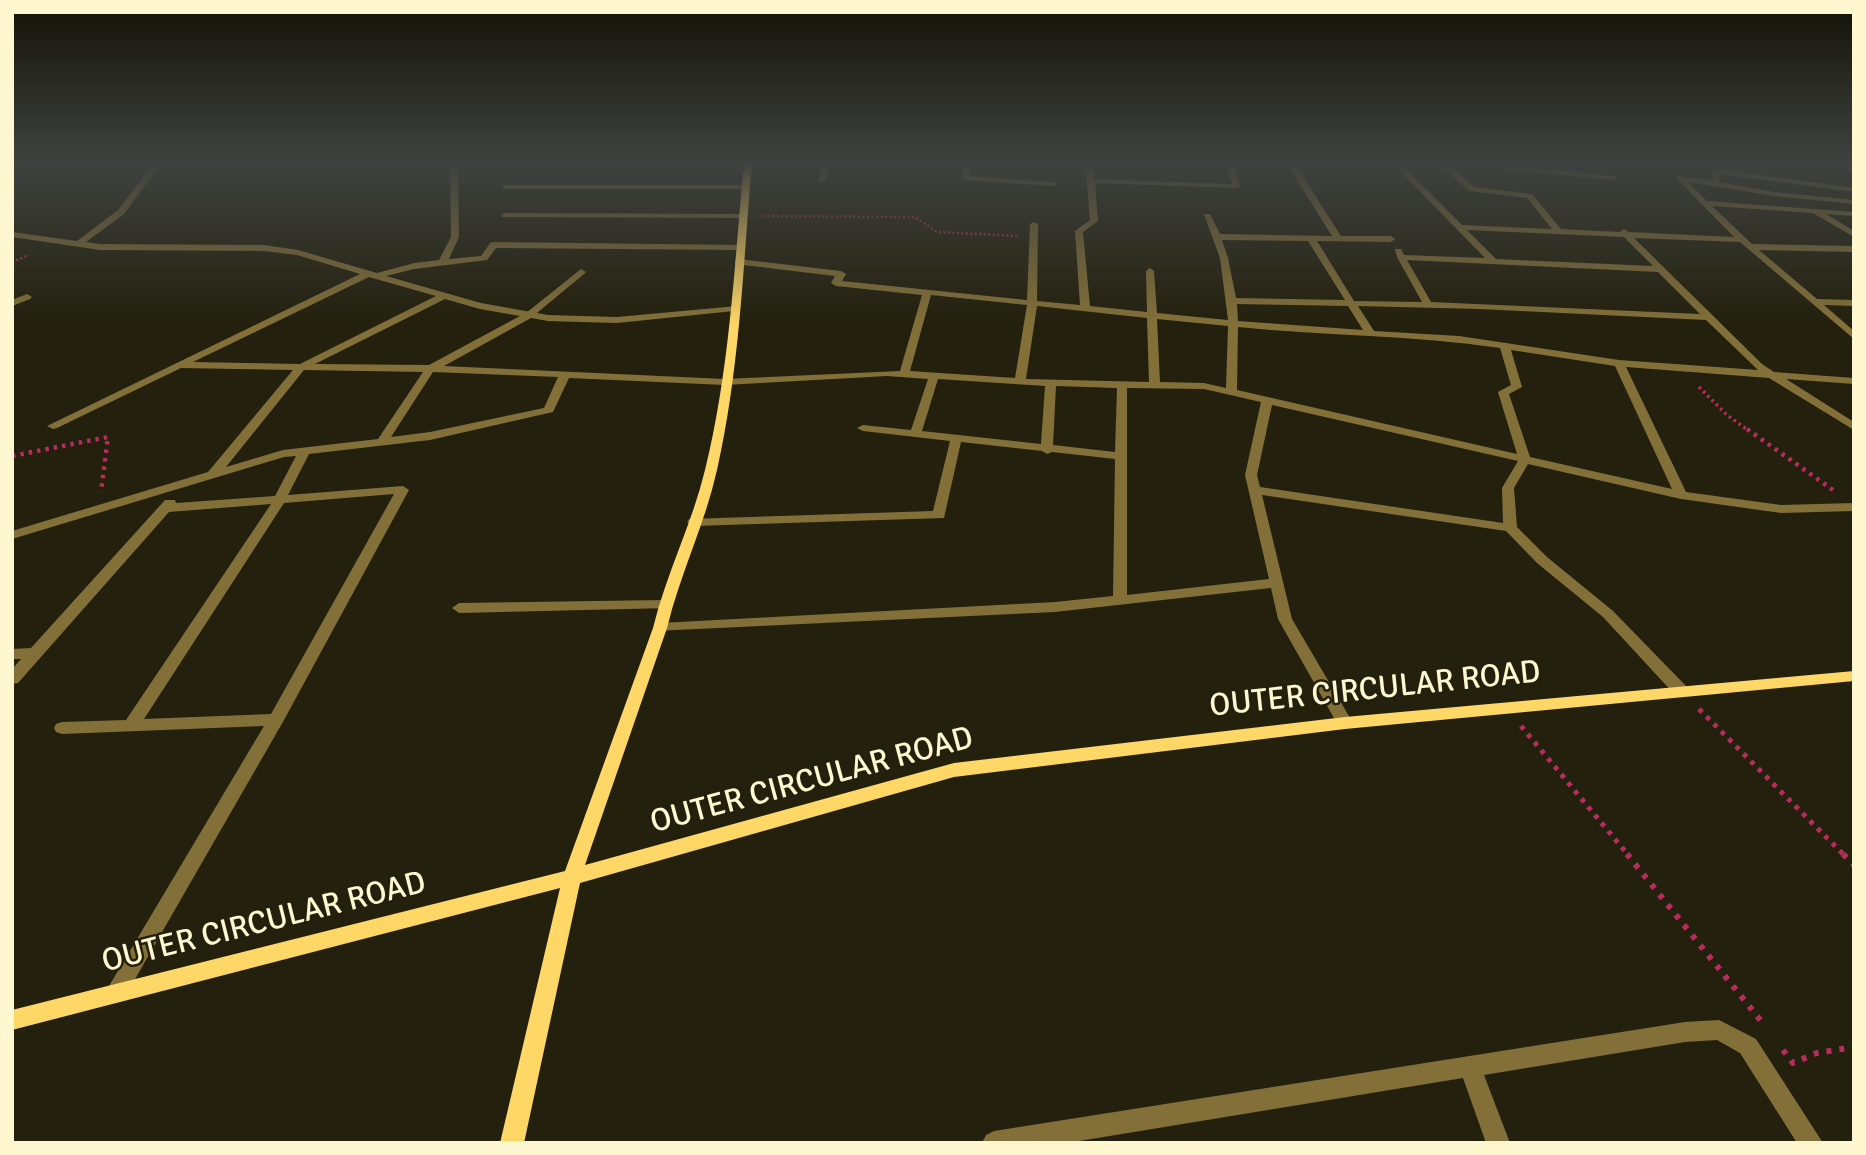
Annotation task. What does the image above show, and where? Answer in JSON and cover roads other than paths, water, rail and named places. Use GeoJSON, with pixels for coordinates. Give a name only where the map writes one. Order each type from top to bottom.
{"type":"FeatureCollection","features":[{"type":"Feature","properties":{"kind":"main road"},"geometry":{"type":"LineString","coordinates":[[512,1143],[572,877],[660,628],[665,605],[711,471],[725,382],[743,218]]}},
{"type":"Feature","properties":{"kind":"main road","name":"OUTER CIRCULAR ROAD"},"geometry":{"type":"LineString","coordinates":[[12,1020],[572,877],[954,770],[1345,723],[1854,676]]}},
{"type":"Feature","properties":{"kind":"street"},"geometry":{"type":"LineString","coordinates":[[79,244],[113,218]]}},
{"type":"Feature","properties":{"kind":"street"},"geometry":{"type":"LineString","coordinates":[[443,262],[455,237],[455,218]]}},
{"type":"Feature","properties":{"kind":"street"},"geometry":{"type":"LineString","coordinates":[[1086,307],[1079,231],[1094,221],[1094,218]]}},
{"type":"Feature","properties":{"kind":"street"},"geometry":{"type":"LineString","coordinates":[[1208,218],[1219,237],[1236,324],[1231,392]]}},
{"type":"Feature","properties":{"kind":"street"},"geometry":{"type":"LineString","coordinates":[[1325,218],[1338,238]]}},
{"type":"Feature","properties":{"kind":"street"},"geometry":{"type":"LineString","coordinates":[[1451,218],[1494,262]]}},
{"type":"Feature","properties":{"kind":"street"},"geometry":{"type":"LineString","coordinates":[[1548,218],[1557,229]]}},
{"type":"Feature","properties":{"kind":"street"},"geometry":{"type":"LineString","coordinates":[[1720,218],[1854,336]]}},
{"type":"Feature","properties":{"kind":"street"},"geometry":{"type":"LineString","coordinates":[[1825,218],[1854,235]]}},
{"type":"Feature","properties":{"kind":"street"},"geometry":{"type":"LineString","coordinates":[[1020,382],[1032,302],[1034,224]]}},
{"type":"Feature","properties":{"kind":"street"},"geometry":{"type":"LineString","coordinates":[[1460,227],[1624,232],[1854,249]]}},
{"type":"Feature","properties":{"kind":"street"},"geometry":{"type":"LineString","coordinates":[[1624,232],[1770,375],[1854,426]]}},
{"type":"Feature","properties":{"kind":"street"},"geometry":{"type":"LineString","coordinates":[[12,241],[18,235],[79,244],[264,248],[373,274],[480,306],[529,315],[617,320],[733,308]]}},
{"type":"Feature","properties":{"kind":"street"},"geometry":{"type":"LineString","coordinates":[[1219,237],[1338,238],[1389,235],[1427,305]]}},
{"type":"Feature","properties":{"kind":"street"},"geometry":{"type":"LineString","coordinates":[[1311,238],[1371,335]]}},
{"type":"Feature","properties":{"kind":"street"},"geometry":{"type":"LineString","coordinates":[[52,426],[373,274],[484,258],[493,245],[739,254],[841,274],[836,282],[1236,324],[1459,339],[1619,363],[1854,381]]}},
{"type":"Feature","properties":{"kind":"street"},"geometry":{"type":"LineString","coordinates":[[1401,257],[1661,269]]}},
{"type":"Feature","properties":{"kind":"street"},"geometry":{"type":"LineString","coordinates":[[1150,271],[1155,386]]}},
{"type":"Feature","properties":{"kind":"street"},"geometry":{"type":"LineString","coordinates":[[383,440],[430,369],[529,315],[581,272]]}},
{"type":"Feature","properties":{"kind":"street"},"geometry":{"type":"LineString","coordinates":[[904,374],[927,292]]}},
{"type":"Feature","properties":{"kind":"street"},"geometry":{"type":"LineString","coordinates":[[211,477],[301,367],[445,295]]}},
{"type":"Feature","properties":{"kind":"street"},"geometry":{"type":"LineString","coordinates":[[12,303],[27,297]]}},
{"type":"Feature","properties":{"kind":"street"},"geometry":{"type":"LineString","coordinates":[[1231,301],[1427,305],[1710,317]]}},
{"type":"Feature","properties":{"kind":"street"},"geometry":{"type":"LineString","coordinates":[[1814,302],[1854,303]]}},
{"type":"Feature","properties":{"kind":"street"},"geometry":{"type":"LineString","coordinates":[[1505,347],[1517,387],[1503,392],[1525,459],[1508,488],[1510,528]]}},
{"type":"Feature","properties":{"kind":"street"},"geometry":{"type":"LineString","coordinates":[[1619,363],[1681,495]]}},
{"type":"Feature","properties":{"kind":"street"},"geometry":{"type":"LineString","coordinates":[[178,365],[430,369],[725,382],[904,374],[1020,382],[1204,386],[1681,495],[1781,509],[1854,507]]}},
{"type":"Feature","properties":{"kind":"street"},"geometry":{"type":"LineString","coordinates":[[12,535],[284,454],[430,436],[549,410],[565,374]]}},
{"type":"Feature","properties":{"kind":"street"},"geometry":{"type":"LineString","coordinates":[[915,435],[934,376]]}},
{"type":"Feature","properties":{"kind":"street"},"geometry":{"type":"LineString","coordinates":[[1046,450],[1051,383]]}},
{"type":"Feature","properties":{"kind":"street"},"geometry":{"type":"LineString","coordinates":[[1120,600],[1122,385]]}},
{"type":"Feature","properties":{"kind":"street"},"geometry":{"type":"LineString","coordinates":[[1267,400],[1251,475],[1285,619],[1345,723]]}},
{"type":"Feature","properties":{"kind":"street"},"geometry":{"type":"LineString","coordinates":[[863,428],[1046,450],[1121,456]]}},
{"type":"Feature","properties":{"kind":"street"},"geometry":{"type":"LineString","coordinates":[[694,522],[939,515],[956,439]]}},
{"type":"Feature","properties":{"kind":"street"},"geometry":{"type":"LineString","coordinates":[[131,725],[280,499],[306,451]]}},
{"type":"Feature","properties":{"kind":"street"},"geometry":{"type":"LineString","coordinates":[[12,679],[187,485]]}},
{"type":"Feature","properties":{"kind":"street"},"geometry":{"type":"LineString","coordinates":[[116,993],[276,720],[403,490],[166,508]]}},
{"type":"Feature","properties":{"kind":"street"},"geometry":{"type":"LineString","coordinates":[[1255,490],[1510,528],[1542,560],[1608,614],[1682,692]]}},
{"type":"Feature","properties":{"kind":"street"},"geometry":{"type":"LineString","coordinates":[[660,628],[1055,607],[1277,583]]}},
{"type":"Feature","properties":{"kind":"street"},"geometry":{"type":"LineString","coordinates":[[459,608],[665,605]]}},
{"type":"Feature","properties":{"kind":"street"},"geometry":{"type":"LineString","coordinates":[[12,654],[35,653]]}},
{"type":"Feature","properties":{"kind":"street"},"geometry":{"type":"LineString","coordinates":[[62,728],[276,720]]}},
{"type":"Feature","properties":{"kind":"street"},"geometry":{"type":"LineString","coordinates":[[994,1143],[1685,1032],[1719,1030],[1748,1046],[1811,1143]]}},
{"type":"Feature","properties":{"kind":"street"},"geometry":{"type":"LineString","coordinates":[[1470,1066],[1498,1143]]}}]}
